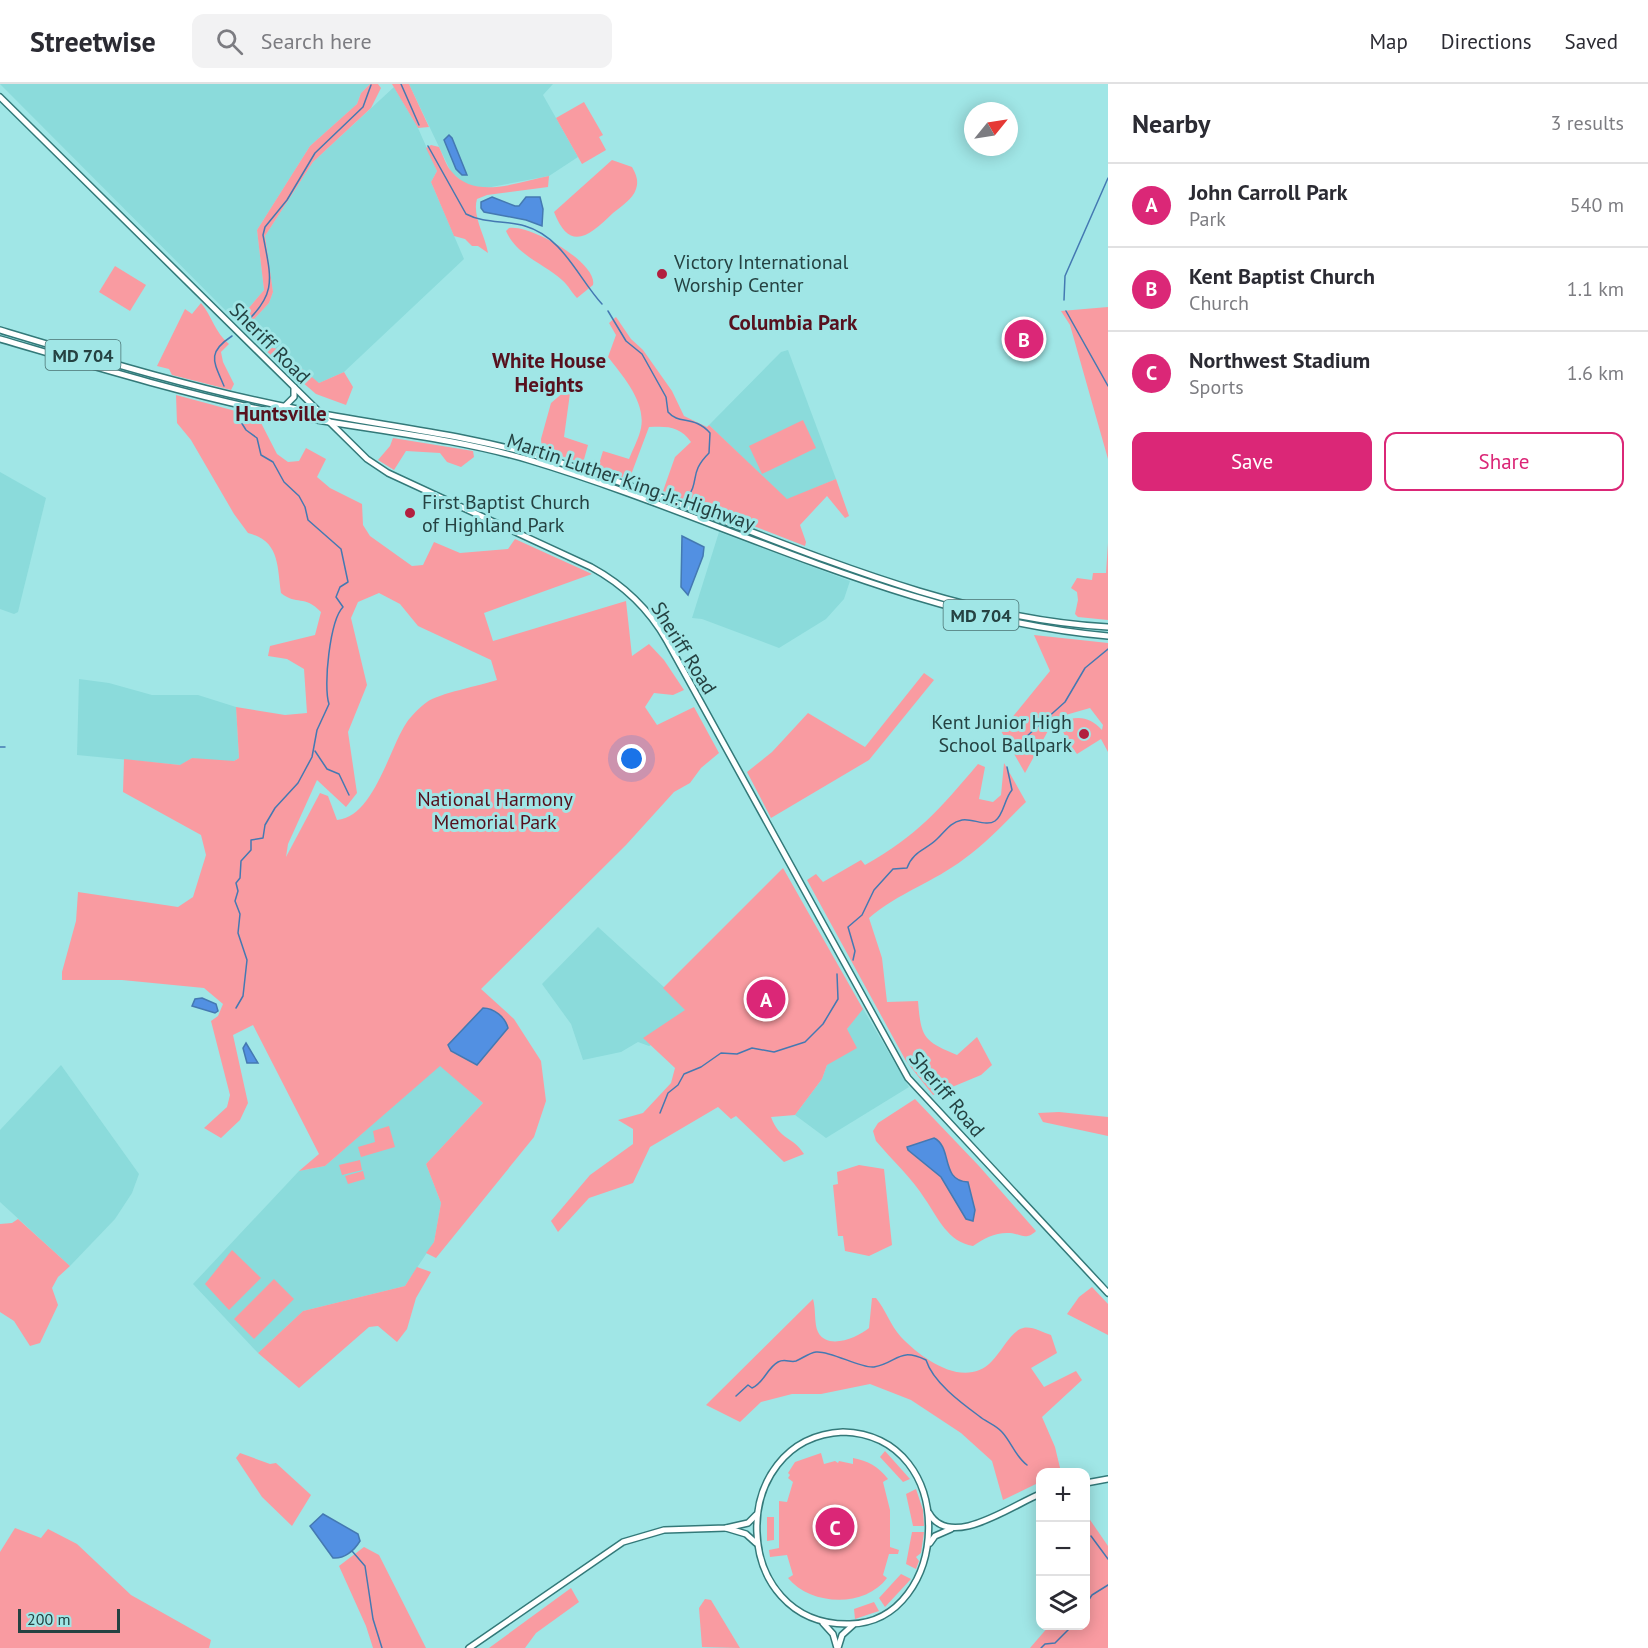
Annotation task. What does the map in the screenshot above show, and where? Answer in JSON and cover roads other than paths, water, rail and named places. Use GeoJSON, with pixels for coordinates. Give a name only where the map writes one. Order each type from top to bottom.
{"type":"FeatureCollection","features":[{"type":"Feature","properties":{"kind":"main road","name":"Sheriff Road"},"geometry":{"type":"LineString","coordinates":[[0,97],[367,459],[388,472],[599,571],[617,583],[646,610],[667,641],[908,1078],[1108,1293]]}},
{"type":"Feature","properties":{"kind":"main road","name":"Martin Luther King Jr. Highway"},"geometry":{"type":"LineString","coordinates":[[0,330],[123,368],[285,406],[447,434],[519,450],[612,480],[906,587],[1015,615],[1108,627]]}},
{"type":"Feature","properties":{"kind":"main road","name":"Martin Luther King Jr. Highway"},"geometry":{"type":"LineString","coordinates":[[0,339],[148,383],[270,411],[457,443],[537,463],[912,597],[1017,624],[1108,636]]}},
{"type":"Feature","properties":{"kind":"main road"},"geometry":{"type":"LineString","coordinates":[[285,406],[294,397],[294,387]]}},
{"type":"Feature","properties":{"kind":"main road"},"geometry":{"type":"LineString","coordinates":[[345,439],[345,431],[351,425]]}},
{"type":"Feature","properties":{"kind":"main road"},"geometry":{"type":"LineString","coordinates":[[837,1648],[831,1630],[822,1622],[802,1613],[780,1594],[764,1569],[758,1546],[757,1514],[770,1477],[785,1455],[813,1437],[843,1432],[874,1437],[894,1449],[918,1480],[928,1511],[928,1547]]}},
{"type":"Feature","properties":{"kind":"main road"},"geometry":{"type":"LineString","coordinates":[[1090,1482],[1108,1479]]}},
{"type":"Feature","properties":{"kind":"main road"},"geometry":{"type":"LineString","coordinates":[[837,1648],[845,1631],[856,1624],[884,1614],[905,1596],[919,1574],[928,1547],[935,1536],[958,1526],[999,1515],[1036,1496]]}},
{"type":"Feature","properties":{"kind":"main road"},"geometry":{"type":"LineString","coordinates":[[928,1511],[941,1525],[958,1526]]}},
{"type":"Feature","properties":{"kind":"main road"},"geometry":{"type":"LineString","coordinates":[[469,1648],[623,1542],[664,1530],[726,1528],[748,1523],[757,1514]]}},
{"type":"Feature","properties":{"kind":"main road"},"geometry":{"type":"LineString","coordinates":[[726,1528],[746,1534],[758,1546]]}},
{"type":"Feature","properties":{"kind":"main road"},"geometry":{"type":"LineString","coordinates":[[822,1622],[856,1624]]}},
{"type":"Feature","properties":{"kind":"water"},"geometry":{"type":"Polygon","coordinates":[[[449,135],[467,175],[462,175],[456,169],[444,140],[449,135]]]}},
{"type":"Feature","properties":{"kind":"water"},"geometry":{"type":"Polygon","coordinates":[[[492,197],[519,206],[526,197],[540,197],[543,209],[542,226],[526,220],[484,212],[481,202],[492,197]]]}},
{"type":"Feature","properties":{"kind":"water"},"geometry":{"type":"Polygon","coordinates":[[[682,536],[704,547],[703,556],[688,595],[681,587],[682,536]]]}},
{"type":"Feature","properties":{"kind":"water"},"geometry":{"type":"Polygon","coordinates":[[[202,998],[216,1004],[218,1011],[215,1013],[192,1006],[195,999],[202,998]]]}},
{"type":"Feature","properties":{"kind":"water"},"geometry":{"type":"Polygon","coordinates":[[[483,1008],[498,1014],[508,1028],[477,1065],[451,1051],[448,1045],[483,1008]]]}},
{"type":"Feature","properties":{"kind":"water"},"geometry":{"type":"Polygon","coordinates":[[[246,1043],[258,1063],[247,1063],[243,1048],[246,1043]]]}},
{"type":"Feature","properties":{"kind":"water"},"geometry":{"type":"Polygon","coordinates":[[[934,1138],[940,1142],[954,1176],[968,1182],[975,1210],[973,1221],[966,1219],[941,1177],[908,1150],[907,1147],[934,1138]]]}},
{"type":"Feature","properties":{"kind":"water"},"geometry":{"type":"Polygon","coordinates":[[[323,1514],[358,1534],[360,1541],[348,1554],[333,1558],[310,1526],[323,1514]]]}},
{"type":"Feature","properties":{"kind":"waterway"},"geometry":{"type":"LineString","coordinates":[[401,84],[419,125]]}},
{"type":"Feature","properties":{"kind":"waterway"},"geometry":{"type":"LineString","coordinates":[[243,325],[262,304],[267,294],[269,274],[263,235],[265,227],[287,200],[315,153],[363,107],[371,85]]}},
{"type":"Feature","properties":{"kind":"waterway"},"geometry":{"type":"LineString","coordinates":[[428,146],[466,214],[480,219],[518,224],[538,231],[550,239],[569,259],[602,304]]}},
{"type":"Feature","properties":{"kind":"waterway"},"geometry":{"type":"LineString","coordinates":[[1064,300],[1065,276],[1108,178]]}},
{"type":"Feature","properties":{"kind":"waterway"},"geometry":{"type":"LineString","coordinates":[[608,311],[626,341],[642,354],[666,397],[668,412],[672,416],[698,424],[710,433],[709,453],[696,472],[693,487],[686,500]]}},
{"type":"Feature","properties":{"kind":"waterway"},"geometry":{"type":"LineString","coordinates":[[1066,311],[1108,386]]}},
{"type":"Feature","properties":{"kind":"waterway"},"geometry":{"type":"LineString","coordinates":[[224,386],[214,358],[218,348],[232,336]]}},
{"type":"Feature","properties":{"kind":"waterway"},"geometry":{"type":"LineString","coordinates":[[236,414],[246,430],[257,438],[261,455],[273,462],[284,482],[299,496],[308,520],[341,549],[348,582],[340,587],[336,597],[343,607],[338,614],[331,639],[327,669],[329,704],[317,730],[312,757],[298,783],[275,808],[265,825],[263,838],[251,840],[251,850],[241,861],[235,901],[240,914],[238,933],[247,960],[243,996],[236,1008]]}},
{"type":"Feature","properties":{"kind":"waterway"},"geometry":{"type":"LineString","coordinates":[[1016,753],[1026,737],[1065,702],[1085,668],[1108,649]]}},
{"type":"Feature","properties":{"kind":"waterway"},"geometry":{"type":"LineString","coordinates":[[0,747],[5,747]]}},
{"type":"Feature","properties":{"kind":"waterway"},"geometry":{"type":"LineString","coordinates":[[315,751],[327,769],[339,774],[349,795]]}},
{"type":"Feature","properties":{"kind":"waterway"},"geometry":{"type":"LineString","coordinates":[[853,960],[855,951],[848,927],[862,915],[874,890],[893,869],[907,868],[916,854],[933,843],[954,823],[962,820],[987,823],[995,821],[1012,790],[1007,767]]}},
{"type":"Feature","properties":{"kind":"waterway"},"geometry":{"type":"LineString","coordinates":[[660,1113],[668,1093],[678,1085],[684,1074],[701,1067],[721,1053],[737,1054],[752,1048],[774,1052],[805,1042],[823,1024],[838,999],[837,974]]}},
{"type":"Feature","properties":{"kind":"waterway"},"geometry":{"type":"LineString","coordinates":[[736,1396],[748,1385],[752,1388],[756,1386],[778,1362],[796,1361],[813,1353],[822,1352],[868,1367],[882,1365],[904,1355],[917,1356],[926,1360],[941,1384],[956,1398],[1000,1430],[1019,1458],[1027,1465]]}},
{"type":"Feature","properties":{"kind":"waterway"},"geometry":{"type":"LineString","coordinates":[[1091,1536],[1108,1559]]}},
{"type":"Feature","properties":{"kind":"waterway"},"geometry":{"type":"LineString","coordinates":[[352,1551],[365,1566],[373,1619],[382,1648]]}},
{"type":"Feature","properties":{"kind":"waterway"},"geometry":{"type":"LineString","coordinates":[[1090,1598],[1108,1585]]}},
{"type":"Feature","properties":{"kind":"waterway"},"geometry":{"type":"LineString","coordinates":[[1041,1648],[1045,1644],[1055,1643],[1068,1630]]}},
{"type":"Feature","properties":{"kind":"place","name":"Victory International Worship Center"},"geometry":{"type":"Point","coordinates":[662,274]}},
{"type":"Feature","properties":{"kind":"place","name":"Kent Baptist Church"},"geometry":{"type":"Point","coordinates":[1024,339]}},
{"type":"Feature","properties":{"kind":"place","name":"First Baptist Church of Highland Park"},"geometry":{"type":"Point","coordinates":[410,513]}},
{"type":"Feature","properties":{"kind":"place","name":"Kent Junior High School Ballpark"},"geometry":{"type":"Point","coordinates":[1084,734]}},
{"type":"Feature","properties":{"kind":"place","name":"John Carroll Park"},"geometry":{"type":"Point","coordinates":[766,999]}},
{"type":"Feature","properties":{"kind":"place","name":"Northwest Stadium"},"geometry":{"type":"Point","coordinates":[835,1527]}},
{"type":"Feature","properties":{"kind":"district","name":"Columbia Park"},"geometry":{"type":"Point","coordinates":[793,322]}},
{"type":"Feature","properties":{"kind":"district","name":"White House Heights"},"geometry":{"type":"Point","coordinates":[549,372]}},
{"type":"Feature","properties":{"kind":"district","name":"Huntsville"},"geometry":{"type":"Point","coordinates":[281,413]}},
{"type":"Feature","properties":{"kind":"park label","name":"National Harmony Memorial Park"},"geometry":{"type":"Point","coordinates":[495,810]}}]}
